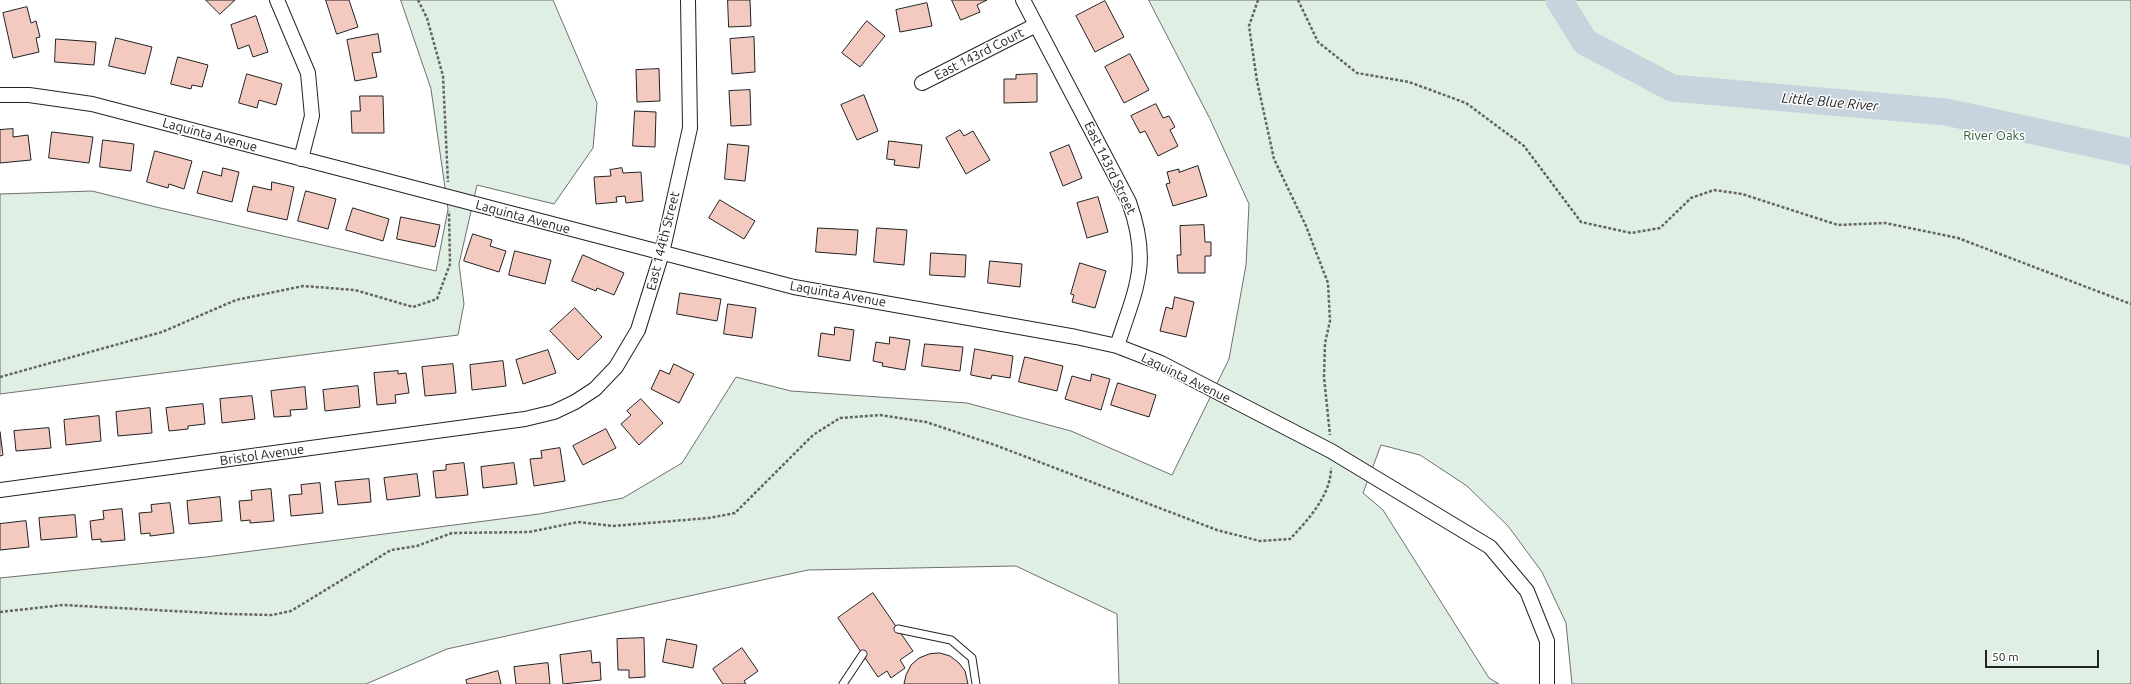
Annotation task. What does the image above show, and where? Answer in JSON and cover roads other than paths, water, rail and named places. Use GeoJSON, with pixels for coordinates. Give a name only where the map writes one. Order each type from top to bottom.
{"type":"FeatureCollection","features":[{"type":"Feature","properties":{"kind":"street"},"geometry":{"type":"LineString","coordinates":[[277,0],[308,73],[312,116],[301,159]]}},
{"type":"Feature","properties":{"kind":"street","name":"East 144th Street"},"geometry":{"type":"LineString","coordinates":[[525,420],[554,412],[575,402],[595,389],[616,367],[638,330],[662,253],[690,128],[688,0]]}},
{"type":"Feature","properties":{"kind":"street","name":"East 143rd Street"},"geometry":{"type":"LineString","coordinates":[[1023,0],[1129,202],[1138,226],[1141,252],[1139,278],[1117,346]]}},
{"type":"Feature","properties":{"kind":"street","name":"East 143rd Court"},"geometry":{"type":"LineString","coordinates":[[922,83],[1036,25]]}},
{"type":"Feature","properties":{"kind":"street","name":"Laquinta Avenue"},"geometry":{"type":"LineString","coordinates":[[0,95],[29,95],[92,104],[794,287],[1076,337],[1117,346],[1161,363],[1331,451],[1490,547],[1527,591],[1547,641],[1548,684]]}},
{"type":"Feature","properties":{"kind":"street","name":"Bristol Avenue"},"geometry":{"type":"LineString","coordinates":[[0,490],[525,420]]}},
{"type":"Feature","properties":{"kind":"lane"},"geometry":{"type":"LineString","coordinates":[[898,629],[951,640],[972,658],[976,684]]}},
{"type":"Feature","properties":{"kind":"lane"},"geometry":{"type":"LineString","coordinates":[[843,684],[863,654]]}},
{"type":"Feature","properties":{"kind":"waterway","name":"Little Blue River"},"geometry":{"type":"LineString","coordinates":[[1559,0],[1585,42],[1672,88],[1946,112],[2131,152]]}},
{"type":"Feature","properties":{"kind":"park label","name":"River Oaks"},"geometry":{"type":"Point","coordinates":[1994,136]}}]}
